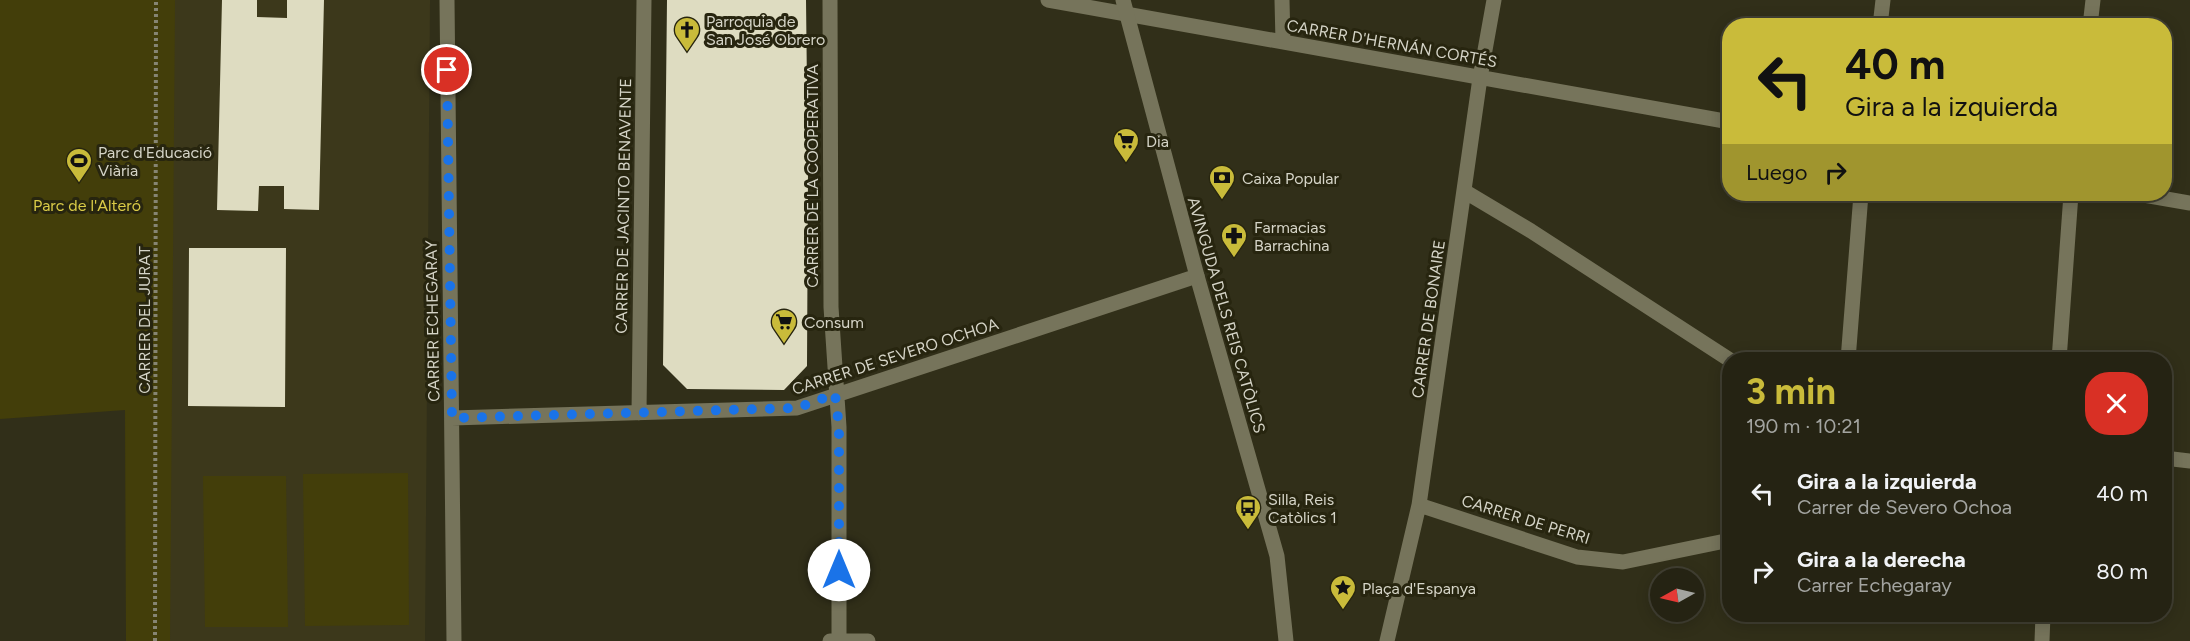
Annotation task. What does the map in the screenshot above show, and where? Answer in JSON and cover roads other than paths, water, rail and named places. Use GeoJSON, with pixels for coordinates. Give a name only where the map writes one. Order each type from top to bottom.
{"type":"FeatureCollection","features":[{"type":"Feature","properties":{"kind":"street","name":"CARRER ECHEGARAY"},"geometry":{"type":"LineString","coordinates":[[447,0],[454,641]]}},
{"type":"Feature","properties":{"kind":"street","name":"CARRER DE JACINTO BENAVENTE"},"geometry":{"type":"LineString","coordinates":[[639,413],[644,0]]}},
{"type":"Feature","properties":{"kind":"street","name":"CARRER DE LA COOPERATIVA"},"geometry":{"type":"LineString","coordinates":[[830,0],[831,307],[839,427],[836,640]]}},
{"type":"Feature","properties":{"kind":"street","name":"CARRER D'HERNÁN CORTÉS"},"geometry":{"type":"LineString","coordinates":[[1048,0],[1124,7],[1283,42],[1722,121]]}},
{"type":"Feature","properties":{"kind":"street"},"geometry":{"type":"LineString","coordinates":[[1282,0],[1283,42]]}},
{"type":"Feature","properties":{"kind":"street","name":"CARRER DE BONAIRE"},"geometry":{"type":"LineString","coordinates":[[1387,641],[1419,505],[1480,78],[1494,0]]}},
{"type":"Feature","properties":{"kind":"street"},"geometry":{"type":"LineString","coordinates":[[1881,18],[1883,0]]}},
{"type":"Feature","properties":{"kind":"street"},"geometry":{"type":"LineString","coordinates":[[2091,18],[2093,0]]}},
{"type":"Feature","properties":{"kind":"street","name":"AVINGUDA DELS REIS CATÒLICS"},"geometry":{"type":"LineString","coordinates":[[1124,7],[1197,276],[1277,556],[1286,641]]}},
{"type":"Feature","properties":{"kind":"street"},"geometry":{"type":"LineString","coordinates":[[1464,191],[1531,231],[1722,355]]}},
{"type":"Feature","properties":{"kind":"street"},"geometry":{"type":"LineString","coordinates":[[2172,200],[2190,203]]}},
{"type":"Feature","properties":{"kind":"street"},"geometry":{"type":"LineString","coordinates":[[1849,352],[1860,201]]}},
{"type":"Feature","properties":{"kind":"street"},"geometry":{"type":"LineString","coordinates":[[2060,352],[2070,201]]}},
{"type":"Feature","properties":{"kind":"street","name":"CARRER DE SEVERO OCHOA"},"geometry":{"type":"LineString","coordinates":[[452,418],[797,408],[1197,276]]}},
{"type":"Feature","properties":{"kind":"street"},"geometry":{"type":"LineString","coordinates":[[2172,459],[2190,461]]}},
{"type":"Feature","properties":{"kind":"street","name":"CARRER DE PERRI"},"geometry":{"type":"LineString","coordinates":[[1419,505],[1577,556],[1623,562],[1722,542]]}},
{"type":"Feature","properties":{"kind":"street"},"geometry":{"type":"LineString","coordinates":[[2042,641],[2043,622]]}},
{"type":"Feature","properties":{"kind":"street"},"geometry":{"type":"LineString","coordinates":[[836,640],[868,641]]}},
{"type":"Feature","properties":{"kind":"place","name":"Parroquia de San José Obrero"},"geometry":{"type":"Point","coordinates":[687,53]}},
{"type":"Feature","properties":{"kind":"place","name":"Dia"},"geometry":{"type":"Point","coordinates":[1126,164]}},
{"type":"Feature","properties":{"kind":"place","name":"Parc d'Educació Viària"},"geometry":{"type":"Point","coordinates":[79,184]}},
{"type":"Feature","properties":{"kind":"place","name":"Caixa Popular"},"geometry":{"type":"Point","coordinates":[1222,201]}},
{"type":"Feature","properties":{"kind":"place","name":"Farmacias Barrachina"},"geometry":{"type":"Point","coordinates":[1234,259]}},
{"type":"Feature","properties":{"kind":"place","name":"Consum"},"geometry":{"type":"Point","coordinates":[784,345]}},
{"type":"Feature","properties":{"kind":"place","name":"Silla, Reis Catòlics 1"},"geometry":{"type":"Point","coordinates":[1248,531]}},
{"type":"Feature","properties":{"kind":"place","name":"Plaça d'Espanya"},"geometry":{"type":"Point","coordinates":[1343,611]}},
{"type":"Feature","properties":{"kind":"park label","name":"Parc de l'Alteró"},"geometry":{"type":"Point","coordinates":[87,205]}}]}
